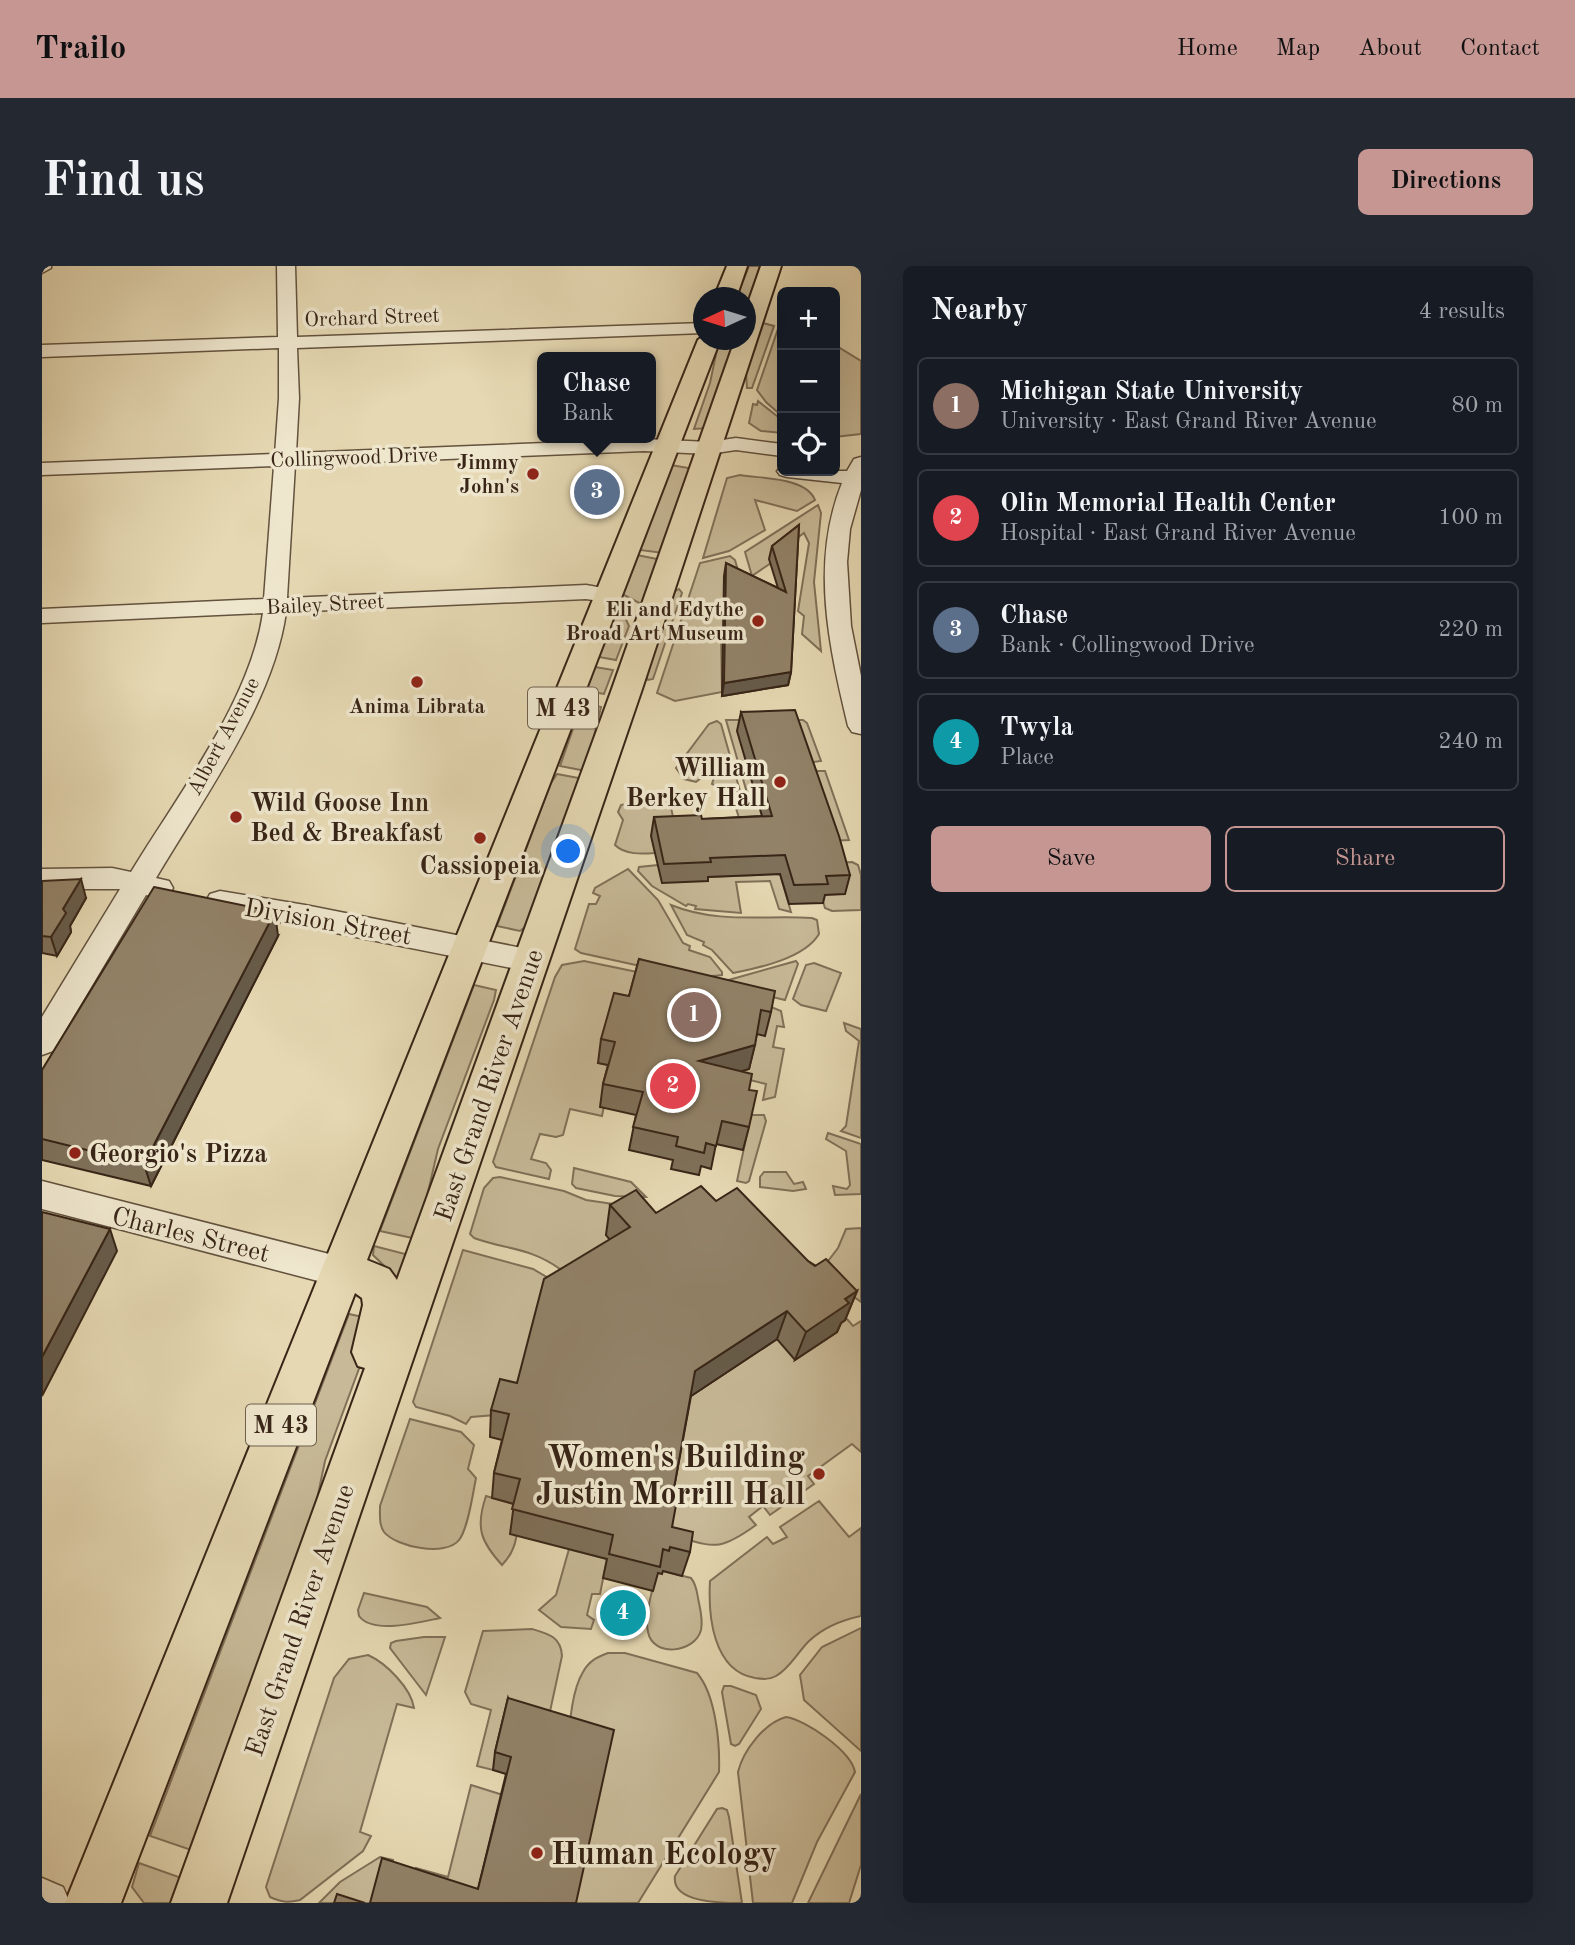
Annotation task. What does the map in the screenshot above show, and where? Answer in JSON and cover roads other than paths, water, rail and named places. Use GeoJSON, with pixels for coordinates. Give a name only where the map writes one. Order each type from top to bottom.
{"type":"FeatureCollection","features":[{"type":"Feature","properties":{"kind":"main road","name":"East Grand River Avenue"},"geometry":{"type":"LineString","coordinates":[[756,310],[772,266]]}},
{"type":"Feature","properties":{"kind":"main road"},"geometry":{"type":"LineString","coordinates":[[730,287],[738,269]]}},
{"type":"Feature","properties":{"kind":"main road","name":"M 43"},"geometry":{"type":"LineString","coordinates":[[93,1903],[705,350]]}},
{"type":"Feature","properties":{"kind":"main road","name":"East Grand River Avenue"},"geometry":{"type":"LineString","coordinates":[[199,1903],[627,689],[742,350]]}},
{"type":"Feature","properties":{"kind":"main road"},"geometry":{"type":"LineString","coordinates":[[607,595],[628,603],[637,614],[638,621],[620,674],[627,689]]}},
{"type":"Feature","properties":{"kind":"main road"},"geometry":{"type":"LineString","coordinates":[[336,1514],[345,1439],[383,1317],[383,1302],[378,1284],[341,1272]]}},
{"type":"Feature","properties":{"kind":"street","name":"Albert Avenue"},"geometry":{"type":"LineString","coordinates":[[42,1043],[140,883],[255,684],[270,637],[275,607],[285,460],[289,342],[286,266]]}},
{"type":"Feature","properties":{"kind":"street","name":"Orchard Street"},"geometry":{"type":"LineString","coordinates":[[42,351],[693,328]]}},
{"type":"Feature","properties":{"kind":"street","name":"Collingwood Drive"},"geometry":{"type":"LineString","coordinates":[[42,470],[667,446],[709,448],[736,444],[777,449]]}},
{"type":"Feature","properties":{"kind":"street"},"geometry":{"type":"LineString","coordinates":[[709,448],[730,462],[777,469]]}},
{"type":"Feature","properties":{"kind":"street"},"geometry":{"type":"LineString","coordinates":[[840,460],[859,470]]}},
{"type":"Feature","properties":{"kind":"street"},"geometry":{"type":"LineString","coordinates":[[840,470],[859,470]]}},
{"type":"Feature","properties":{"kind":"street"},"geometry":{"type":"LineString","coordinates":[[859,470],[837,540],[835,592],[841,645],[861,726]]}},
{"type":"Feature","properties":{"kind":"street","name":"Bailey Street"},"geometry":{"type":"LineString","coordinates":[[42,616],[586,592],[607,595]]}},
{"type":"Feature","properties":{"kind":"street","name":"Division Street"},"geometry":{"type":"LineString","coordinates":[[42,879],[99,877],[140,883],[254,908],[305,915],[531,961]]}},
{"type":"Feature","properties":{"kind":"street","name":"Charles Street"},"geometry":{"type":"LineString","coordinates":[[42,1195],[341,1272]]}},
{"type":"Feature","properties":{"kind":"street"},"geometry":{"type":"LineString","coordinates":[[42,1901],[47,1903]]}},
{"type":"Feature","properties":{"kind":"place","name":"Jimmy John's"},"geometry":{"type":"Point","coordinates":[533,474]}},
{"type":"Feature","properties":{"kind":"place","name":"Chase"},"geometry":{"type":"Point","coordinates":[597,492]}},
{"type":"Feature","properties":{"kind":"place","name":"Eli and Edythe Broad Art Museum"},"geometry":{"type":"Point","coordinates":[758,621]}},
{"type":"Feature","properties":{"kind":"place","name":"Anima Librata"},"geometry":{"type":"Point","coordinates":[417,682]}},
{"type":"Feature","properties":{"kind":"place","name":"William Berkey Hall"},"geometry":{"type":"Point","coordinates":[780,782]}},
{"type":"Feature","properties":{"kind":"place","name":"Wild Goose Inn Bed & Breakfast"},"geometry":{"type":"Point","coordinates":[236,817]}},
{"type":"Feature","properties":{"kind":"place","name":"Cassiopeia"},"geometry":{"type":"Point","coordinates":[480,838]}},
{"type":"Feature","properties":{"kind":"place","name":"Michigan State University"},"geometry":{"type":"Point","coordinates":[694,1015]}},
{"type":"Feature","properties":{"kind":"place","name":"Olin Memorial Health Center"},"geometry":{"type":"Point","coordinates":[673,1086]}},
{"type":"Feature","properties":{"kind":"place","name":"Georgio's Pizza"},"geometry":{"type":"Point","coordinates":[75,1153]}},
{"type":"Feature","properties":{"kind":"place","name":"Women's Building Justin Morrill Hall"},"geometry":{"type":"Point","coordinates":[819,1474]}},
{"type":"Feature","properties":{"kind":"place","name":"Twyla"},"geometry":{"type":"Point","coordinates":[623,1613]}},
{"type":"Feature","properties":{"kind":"place","name":"Human Ecology"},"geometry":{"type":"Point","coordinates":[537,1853]}}]}
